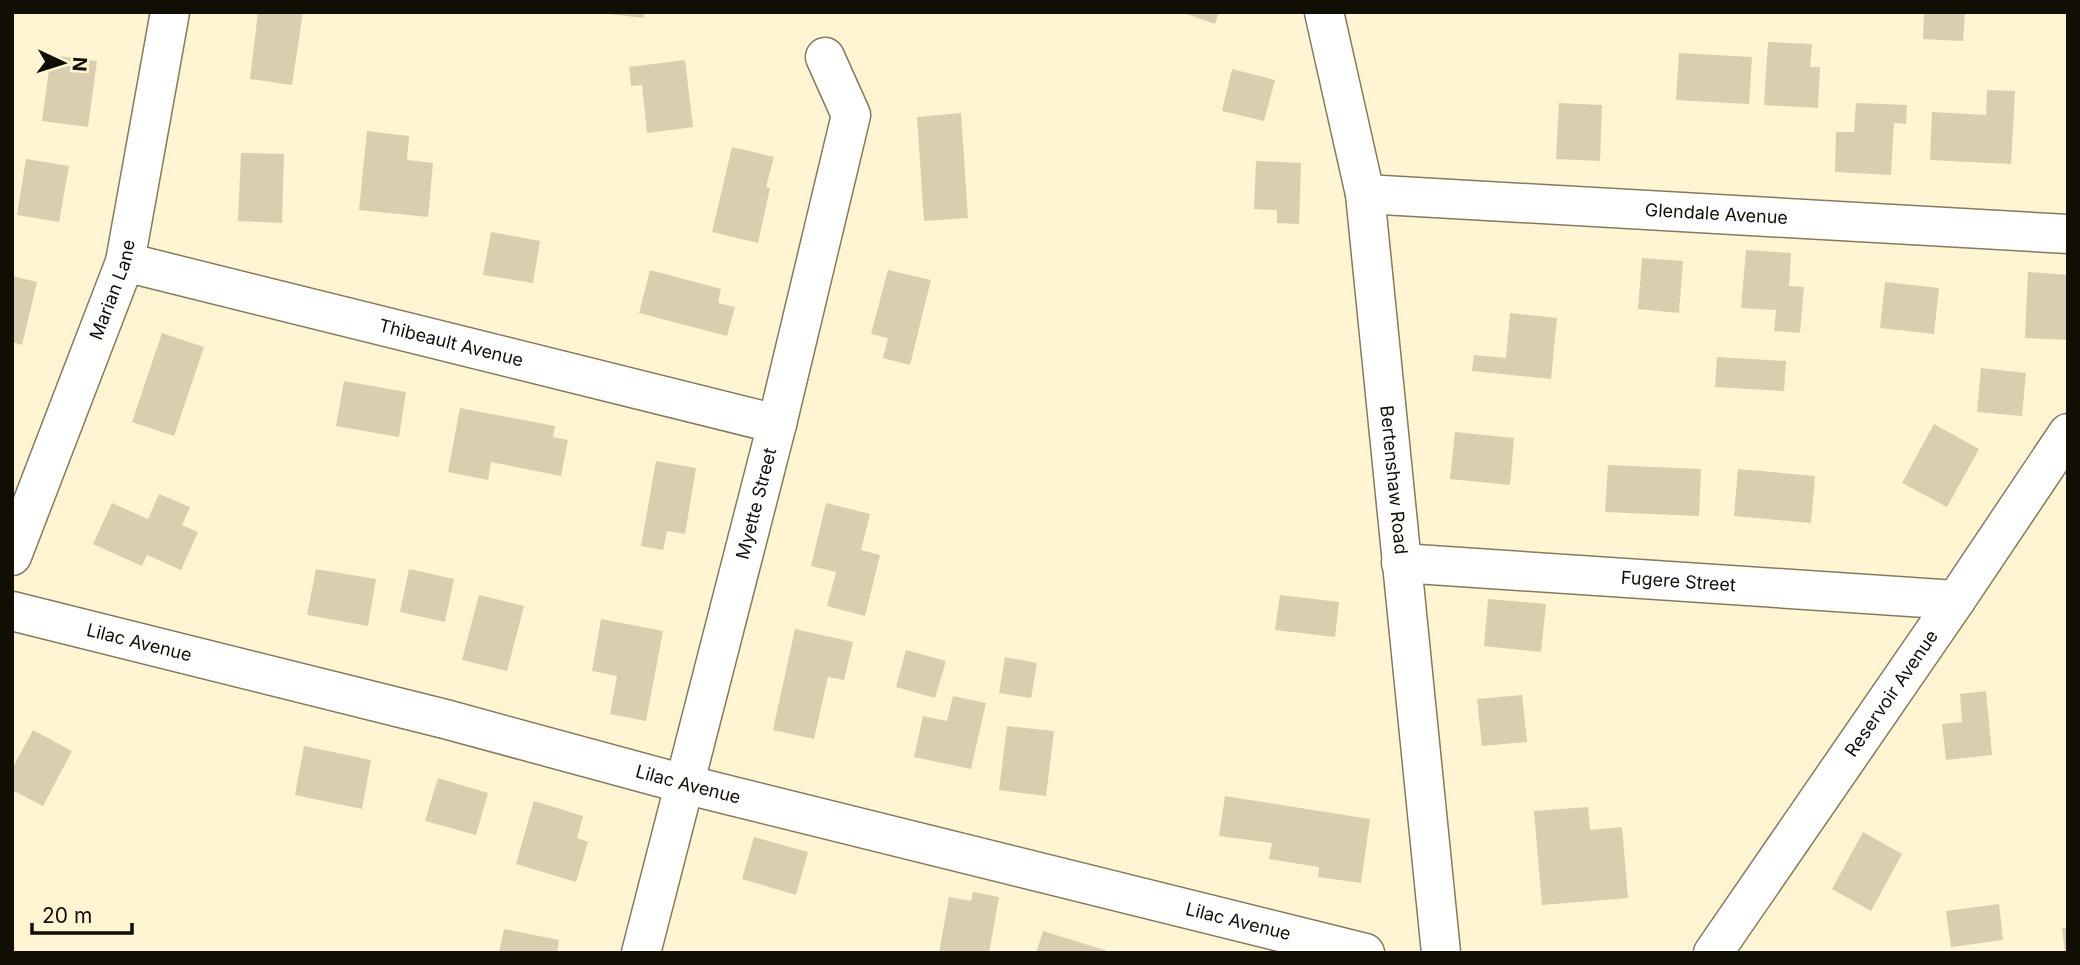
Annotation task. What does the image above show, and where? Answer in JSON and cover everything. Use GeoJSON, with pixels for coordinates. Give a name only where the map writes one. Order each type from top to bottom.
{"type":"FeatureCollection","features":[{"type":"Feature","properties":{"kind":"street","name":"Marian Lane"},"geometry":{"type":"LineString","coordinates":[[12,556],[124,262],[170,12]]}},
{"type":"Feature","properties":{"kind":"street","name":"Bertenshaw Road"},"geometry":{"type":"LineString","coordinates":[[1324,12],[1365,194],[1441,953]]}},
{"type":"Feature","properties":{"kind":"street","name":"Myette Street"},"geometry":{"type":"LineString","coordinates":[[641,953],[777,424],[851,115],[825,57]]}},
{"type":"Feature","properties":{"kind":"street","name":"Glendale Avenue"},"geometry":{"type":"LineString","coordinates":[[1365,194],[2068,234]]}},
{"type":"Feature","properties":{"kind":"street","name":"Thibeault Avenue"},"geometry":{"type":"LineString","coordinates":[[124,262],[777,424]]}},
{"type":"Feature","properties":{"kind":"street","name":"Reservoir Avenue"},"geometry":{"type":"LineString","coordinates":[[1713,953],[2068,433]]}},
{"type":"Feature","properties":{"kind":"street","name":"Fugere Street"},"geometry":{"type":"LineString","coordinates":[[1401,563],[1956,600]]}},
{"type":"Feature","properties":{"kind":"street","name":"Lilac Avenue"},"geometry":{"type":"LineString","coordinates":[[12,611],[445,719],[684,784],[1365,953]]}},
{"type":"Feature","properties":{"kind":"building"},"geometry":{"type":"Polygon","coordinates":[[[258,12],[303,12],[292,85],[250,79],[258,12]]]}},
{"type":"Feature","properties":{"kind":"building"},"geometry":{"type":"Polygon","coordinates":[[[609,12],[645,12],[644,18],[609,12]]]}},
{"type":"Feature","properties":{"kind":"building"},"geometry":{"type":"Polygon","coordinates":[[[1181,12],[1219,12],[1215,24],[1181,12]]]}},
{"type":"Feature","properties":{"kind":"building"},"geometry":{"type":"Polygon","coordinates":[[[1924,12],[1965,12],[1963,41],[1923,39],[1924,12]]]}},
{"type":"Feature","properties":{"kind":"building"},"geometry":{"type":"Polygon","coordinates":[[[1768,42],[1812,44],[1810,67],[1820,67],[1818,108],[1764,105],[1768,42]]]}},
{"type":"Feature","properties":{"kind":"building"},"geometry":{"type":"Polygon","coordinates":[[[1679,53],[1752,57],[1749,104],[1676,100],[1679,53]]]}},
{"type":"Feature","properties":{"kind":"building"},"geometry":{"type":"Polygon","coordinates":[[[51,55],[97,61],[88,127],[42,121],[51,55]]]}},
{"type":"Feature","properties":{"kind":"building"},"geometry":{"type":"Polygon","coordinates":[[[685,60],[693,127],[647,133],[642,85],[631,86],[629,67],[685,60]]]}},
{"type":"Feature","properties":{"kind":"building"},"geometry":{"type":"Polygon","coordinates":[[[1232,69],[1275,80],[1264,121],[1222,111],[1232,69]]]}},
{"type":"Feature","properties":{"kind":"building"},"geometry":{"type":"Polygon","coordinates":[[[1987,90],[2015,91],[2011,164],[1930,160],[1932,112],[1986,115],[1987,90]]]}},
{"type":"Feature","properties":{"kind":"building"},"geometry":{"type":"Polygon","coordinates":[[[1559,103],[1602,105],[1600,161],[1556,159],[1559,103]]]}},
{"type":"Feature","properties":{"kind":"building"},"geometry":{"type":"Polygon","coordinates":[[[1856,103],[1907,105],[1906,124],[1894,123],[1891,175],[1835,172],[1836,132],[1854,132],[1856,103]]]}},
{"type":"Feature","properties":{"kind":"building"},"geometry":{"type":"Polygon","coordinates":[[[961,113],[968,218],[924,221],[917,117],[961,113]]]}},
{"type":"Feature","properties":{"kind":"building"},"geometry":{"type":"Polygon","coordinates":[[[367,131],[409,136],[407,160],[433,163],[428,217],[359,210],[367,131]]]}},
{"type":"Feature","properties":{"kind":"building"},"geometry":{"type":"Polygon","coordinates":[[[732,147],[774,157],[766,187],[770,188],[758,243],[712,232],[732,147]]]}},
{"type":"Feature","properties":{"kind":"building"},"geometry":{"type":"Polygon","coordinates":[[[241,153],[284,154],[282,223],[238,221],[241,153]]]}},
{"type":"Feature","properties":{"kind":"building"},"geometry":{"type":"Polygon","coordinates":[[[26,159],[69,166],[59,222],[17,215],[26,159]]]}},
{"type":"Feature","properties":{"kind":"building"},"geometry":{"type":"Polygon","coordinates":[[[1256,161],[1301,163],[1299,224],[1277,223],[1277,210],[1254,209],[1256,161]]]}},
{"type":"Feature","properties":{"kind":"building"},"geometry":{"type":"Polygon","coordinates":[[[491,232],[540,241],[533,283],[483,275],[491,232]]]}},
{"type":"Feature","properties":{"kind":"building"},"geometry":{"type":"Polygon","coordinates":[[[1746,250],[1791,253],[1789,286],[1804,287],[1800,333],[1774,331],[1776,310],[1741,308],[1746,250]]]}},
{"type":"Feature","properties":{"kind":"building"},"geometry":{"type":"Polygon","coordinates":[[[1642,258],[1683,261],[1679,313],[1638,309],[1642,258]]]}},
{"type":"Feature","properties":{"kind":"building"},"geometry":{"type":"Polygon","coordinates":[[[650,270],[721,289],[718,303],[735,307],[727,336],[639,313],[650,270]]]}},
{"type":"Feature","properties":{"kind":"building"},"geometry":{"type":"Polygon","coordinates":[[[888,270],[931,280],[910,365],[883,358],[888,338],[871,334],[888,270]]]}},
{"type":"Feature","properties":{"kind":"building"},"geometry":{"type":"Polygon","coordinates":[[[2028,272],[2068,275],[2068,340],[2025,338],[2028,272]]]}},
{"type":"Feature","properties":{"kind":"building"},"geometry":{"type":"Polygon","coordinates":[[[12,276],[37,282],[22,345],[12,342],[12,276]]]}},
{"type":"Feature","properties":{"kind":"building"},"geometry":{"type":"Polygon","coordinates":[[[1885,282],[1939,288],[1934,334],[1880,328],[1885,282]]]}},
{"type":"Feature","properties":{"kind":"building"},"geometry":{"type":"Polygon","coordinates":[[[1510,313],[1557,318],[1551,379],[1472,371],[1474,355],[1506,358],[1510,313]]]}},
{"type":"Feature","properties":{"kind":"building"},"geometry":{"type":"Polygon","coordinates":[[[162,333],[204,347],[174,436],[132,422],[162,333]]]}},
{"type":"Feature","properties":{"kind":"building"},"geometry":{"type":"Polygon","coordinates":[[[1717,357],[1786,361],[1784,391],[1715,387],[1717,357]]]}},
{"type":"Feature","properties":{"kind":"building"},"geometry":{"type":"Polygon","coordinates":[[[1981,368],[2026,373],[2022,416],[1977,412],[1981,368]]]}},
{"type":"Feature","properties":{"kind":"building"},"geometry":{"type":"Polygon","coordinates":[[[344,381],[406,392],[399,437],[336,426],[344,381]]]}},
{"type":"Feature","properties":{"kind":"building"},"geometry":{"type":"Polygon","coordinates":[[[460,408],[555,426],[553,437],[568,440],[561,476],[491,462],[488,480],[448,472],[460,408]]]}},
{"type":"Feature","properties":{"kind":"building"},"geometry":{"type":"Polygon","coordinates":[[[1934,424],[1979,449],[1947,507],[1902,483],[1934,424]]]}},
{"type":"Feature","properties":{"kind":"building"},"geometry":{"type":"Polygon","coordinates":[[[1455,432],[1514,438],[1510,485],[1450,479],[1455,432]]]}},
{"type":"Feature","properties":{"kind":"building"},"geometry":{"type":"Polygon","coordinates":[[[656,461],[696,468],[685,534],[667,531],[663,550],[641,546],[656,461]]]}},
{"type":"Feature","properties":{"kind":"building"},"geometry":{"type":"Polygon","coordinates":[[[1608,465],[1701,469],[1699,516],[1605,512],[1608,465]]]}},
{"type":"Feature","properties":{"kind":"building"},"geometry":{"type":"Polygon","coordinates":[[[1738,469],[1815,476],[1811,523],[1734,516],[1738,469]]]}},
{"type":"Feature","properties":{"kind":"building"},"geometry":{"type":"Polygon","coordinates":[[[159,494],[190,507],[182,525],[198,532],[181,570],[147,555],[142,566],[93,544],[112,503],[148,519],[159,494]]]}},
{"type":"Feature","properties":{"kind":"building"},"geometry":{"type":"Polygon","coordinates":[[[826,503],[870,514],[861,550],[880,555],[865,616],[827,606],[836,572],[811,566],[826,503]]]}},
{"type":"Feature","properties":{"kind":"building"},"geometry":{"type":"Polygon","coordinates":[[[316,569],[376,579],[368,626],[307,615],[316,569]]]}},
{"type":"Feature","properties":{"kind":"building"},"geometry":{"type":"Polygon","coordinates":[[[409,569],[454,579],[445,622],[400,612],[409,569]]]}},
{"type":"Feature","properties":{"kind":"building"},"geometry":{"type":"Polygon","coordinates":[[[479,595],[524,606],[507,671],[462,660],[479,595]]]}},
{"type":"Feature","properties":{"kind":"building"},"geometry":{"type":"Polygon","coordinates":[[[1280,595],[1339,602],[1335,637],[1275,630],[1280,595]]]}},
{"type":"Feature","properties":{"kind":"building"},"geometry":{"type":"Polygon","coordinates":[[[1488,599],[1546,604],[1541,652],[1484,646],[1488,599]]]}},
{"type":"Feature","properties":{"kind":"building"},"geometry":{"type":"Polygon","coordinates":[[[601,619],[663,631],[646,721],[610,714],[617,676],[592,671],[601,619]]]}},
{"type":"Feature","properties":{"kind":"building"},"geometry":{"type":"Polygon","coordinates":[[[795,629],[853,642],[844,680],[828,677],[814,739],[773,730],[795,629]]]}},
{"type":"Feature","properties":{"kind":"building"},"geometry":{"type":"Polygon","coordinates":[[[906,650],[946,661],[935,698],[896,687],[906,650]]]}},
{"type":"Feature","properties":{"kind":"building"},"geometry":{"type":"Polygon","coordinates":[[[1005,657],[1037,663],[1031,698],[999,693],[1005,657]]]}},
{"type":"Feature","properties":{"kind":"building"},"geometry":{"type":"Polygon","coordinates":[[[1986,691],[1992,755],[1946,760],[1942,724],[1962,722],[1960,694],[1986,691]]]}},
{"type":"Feature","properties":{"kind":"building"},"geometry":{"type":"Polygon","coordinates":[[[1522,695],[1527,742],[1482,746],[1477,699],[1522,695]]]}},
{"type":"Feature","properties":{"kind":"building"},"geometry":{"type":"Polygon","coordinates":[[[953,696],[986,703],[971,769],[914,757],[923,716],[947,721],[953,696]]]}},
{"type":"Feature","properties":{"kind":"building"},"geometry":{"type":"Polygon","coordinates":[[[1007,726],[1054,731],[1046,796],[999,790],[1007,726]]]}},
{"type":"Feature","properties":{"kind":"building"},"geometry":{"type":"Polygon","coordinates":[[[33,730],[72,751],[43,806],[12,790],[12,769],[33,730]]]}},
{"type":"Feature","properties":{"kind":"building"},"geometry":{"type":"Polygon","coordinates":[[[304,746],[371,760],[362,809],[295,795],[304,746]]]}},
{"type":"Feature","properties":{"kind":"building"},"geometry":{"type":"Polygon","coordinates":[[[438,778],[488,793],[476,835],[425,821],[438,778]]]}},
{"type":"Feature","properties":{"kind":"building"},"geometry":{"type":"Polygon","coordinates":[[[1225,796],[1370,819],[1361,883],[1318,877],[1319,867],[1269,859],[1272,843],[1219,836],[1225,796]]]}},
{"type":"Feature","properties":{"kind":"building"},"geometry":{"type":"Polygon","coordinates":[[[534,801],[583,816],[577,838],[588,842],[576,882],[516,864],[534,801]]]}},
{"type":"Feature","properties":{"kind":"building"},"geometry":{"type":"Polygon","coordinates":[[[1588,807],[1590,830],[1622,827],[1628,898],[1542,905],[1534,811],[1588,807]]]}},
{"type":"Feature","properties":{"kind":"building"},"geometry":{"type":"Polygon","coordinates":[[[1863,832],[1902,854],[1871,911],[1832,889],[1863,832]]]}},
{"type":"Feature","properties":{"kind":"building"},"geometry":{"type":"Polygon","coordinates":[[[754,837],[808,852],[796,895],[742,879],[754,837]]]}},
{"type":"Feature","properties":{"kind":"building"},"geometry":{"type":"Polygon","coordinates":[[[973,892],[999,897],[989,953],[939,953],[949,897],[971,901],[973,892]]]}},
{"type":"Feature","properties":{"kind":"building"},"geometry":{"type":"Polygon","coordinates":[[[1999,904],[2003,940],[1951,947],[1946,911],[1999,904]]]}},
{"type":"Feature","properties":{"kind":"building"},"geometry":{"type":"Polygon","coordinates":[[[2062,928],[2068,928],[2068,953],[2065,953],[2062,928]]]}},
{"type":"Feature","properties":{"kind":"building"},"geometry":{"type":"Polygon","coordinates":[[[504,929],[559,940],[557,953],[499,953],[504,929]]]}},
{"type":"Feature","properties":{"kind":"building"},"geometry":{"type":"Polygon","coordinates":[[[1043,931],[1111,952],[1111,953],[1036,953],[1043,931]]]}}]}
